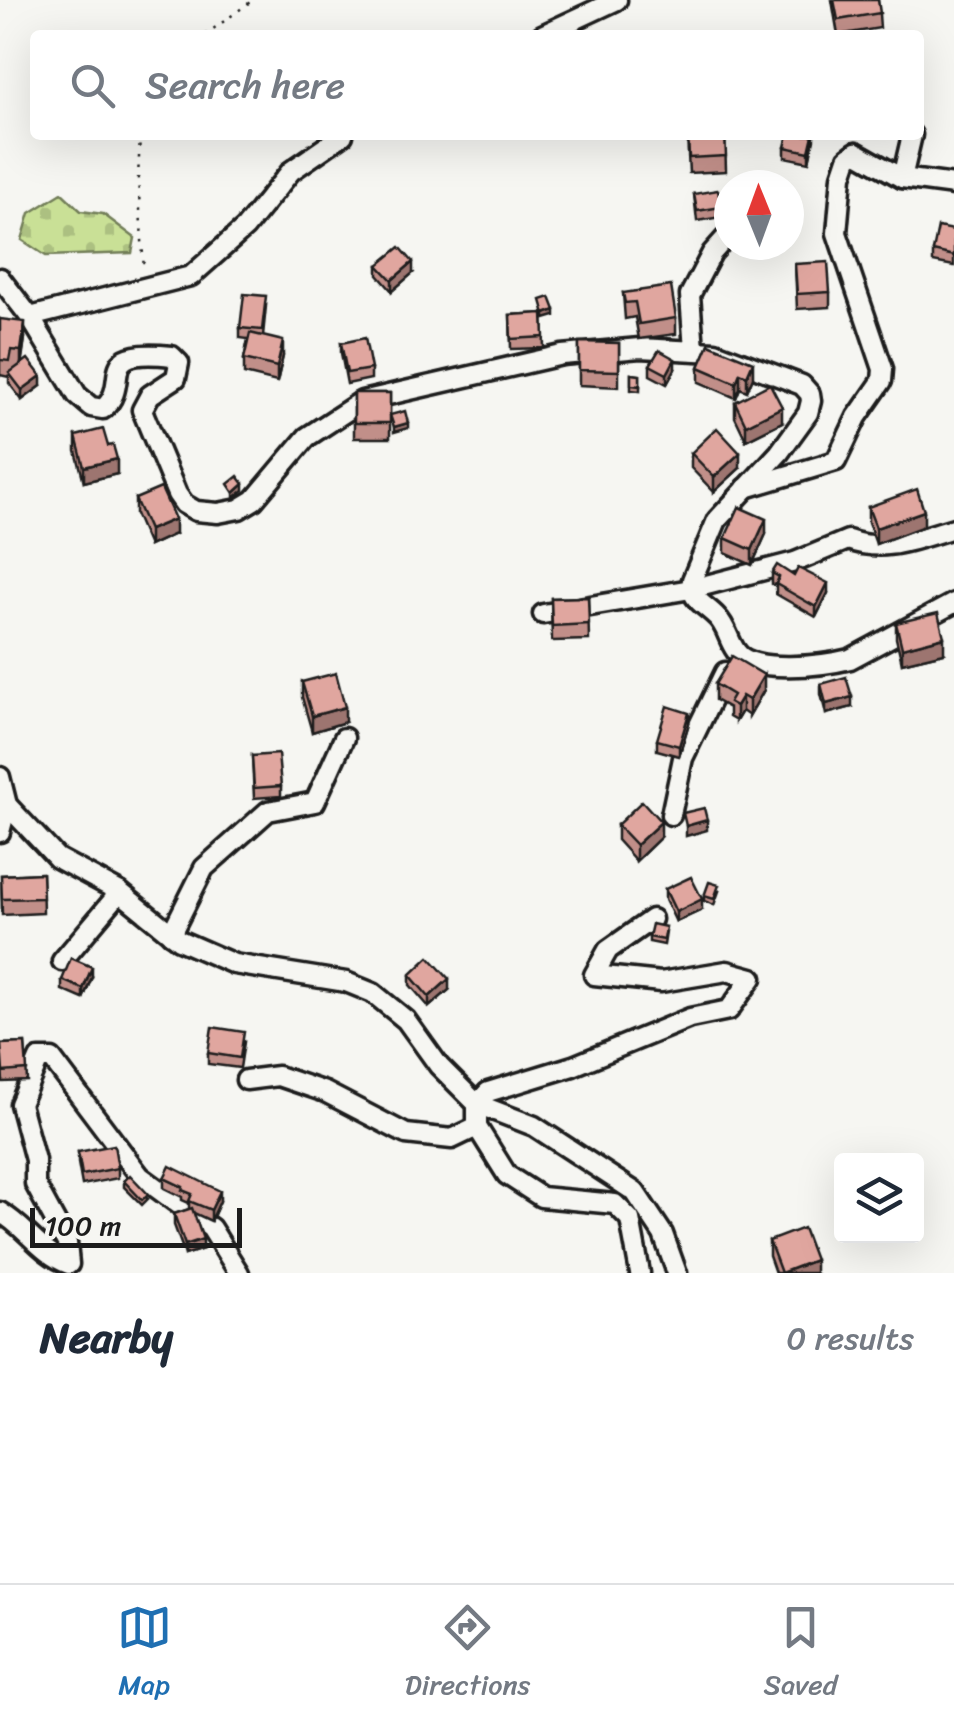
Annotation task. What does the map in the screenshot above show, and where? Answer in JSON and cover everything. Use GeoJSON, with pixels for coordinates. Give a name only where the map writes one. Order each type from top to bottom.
{"type":"FeatureCollection","features":[{"type":"Feature","properties":{"kind":"street"},"geometry":{"type":"LineString","coordinates":[[553,30],[617,0]]}},
{"type":"Feature","properties":{"kind":"street"},"geometry":{"type":"LineString","coordinates":[[30,318],[191,276],[245,228],[292,171],[335,140]]}},
{"type":"Feature","properties":{"kind":"street"},"geometry":{"type":"LineString","coordinates":[[902,178],[911,140]]}},
{"type":"Feature","properties":{"kind":"street"},"geometry":{"type":"LineString","coordinates":[[746,488],[836,461],[857,417],[882,380],[883,369],[837,233],[842,176],[848,158],[856,152],[902,178],[954,186]]}},
{"type":"Feature","properties":{"kind":"street"},"geometry":{"type":"LineString","coordinates":[[694,350],[690,294],[714,250]]}},
{"type":"Feature","properties":{"kind":"street"},"geometry":{"type":"LineString","coordinates":[[0,278],[30,318],[77,395],[90,407],[103,409],[109,404],[116,373],[131,356],[172,356],[178,363],[176,378],[144,404],[145,422],[184,504],[196,511],[218,513],[239,509],[254,500],[307,437],[362,401],[562,354],[640,348],[694,350],[736,358],[802,385],[810,394],[808,413],[779,453],[717,520],[691,589],[698,602],[721,622],[736,652],[750,662]]}},
{"type":"Feature","properties":{"kind":"street"},"geometry":{"type":"LineString","coordinates":[[543,614],[691,589],[796,562],[848,540],[868,547],[892,547],[954,528]]}},
{"type":"Feature","properties":{"kind":"street"},"geometry":{"type":"LineString","coordinates":[[670,815],[683,758],[729,664],[822,666],[850,659],[954,603]]}},
{"type":"Feature","properties":{"kind":"street"},"geometry":{"type":"LineString","coordinates":[[171,934],[204,868],[268,810],[315,802],[344,738]]}},
{"type":"Feature","properties":{"kind":"street"},"geometry":{"type":"LineString","coordinates":[[0,777],[7,805],[0,832]]}},
{"type":"Feature","properties":{"kind":"street"},"geometry":{"type":"LineString","coordinates":[[7,805],[57,858],[120,892],[178,940],[234,964],[346,982],[373,993],[406,1020],[439,1066],[478,1104],[534,1126],[635,1192],[663,1234],[677,1273]]}},
{"type":"Feature","properties":{"kind":"street"},"geometry":{"type":"LineString","coordinates":[[62,961],[120,892]]}},
{"type":"Feature","properties":{"kind":"street"},"geometry":{"type":"LineString","coordinates":[[640,1273],[630,1219],[615,1204],[541,1197],[507,1175],[477,1127],[478,1104],[488,1092],[572,1066],[690,1018],[729,1010],[752,978],[727,972],[661,982],[594,975],[608,950],[652,919]]}},
{"type":"Feature","properties":{"kind":"street"},"geometry":{"type":"LineString","coordinates":[[72,1268],[67,1243],[35,1184],[35,1160],[20,1104],[39,1059],[52,1059],[140,1176],[211,1228],[239,1273]]}},
{"type":"Feature","properties":{"kind":"street"},"geometry":{"type":"LineString","coordinates":[[246,1080],[278,1076],[325,1092],[406,1134],[452,1139],[477,1127]]}},
{"type":"Feature","properties":{"kind":"street"},"geometry":{"type":"LineString","coordinates":[[0,1212],[14,1220],[52,1258],[72,1268]]}},
{"type":"Feature","properties":{"kind":"path"},"geometry":{"type":"LineString","coordinates":[[212,30],[253,0]]}},
{"type":"Feature","properties":{"kind":"path"},"geometry":{"type":"LineString","coordinates":[[140,140],[144,287]]}},
{"type":"Feature","properties":{"kind":"green space"},"geometry":{"type":"Polygon","coordinates":[[[62,193],[81,211],[103,214],[135,238],[132,253],[46,256],[22,240],[30,213],[62,193]]]}},
{"type":"Feature","properties":{"kind":"building"},"geometry":{"type":"Polygon","coordinates":[[[834,0],[878,0],[880,13],[838,20],[834,0]]]}},
{"type":"Feature","properties":{"kind":"building"},"geometry":{"type":"Polygon","coordinates":[[[688,140],[725,140],[726,156],[689,158],[688,140]]]}},
{"type":"Feature","properties":{"kind":"building"},"geometry":{"type":"Polygon","coordinates":[[[787,140],[812,140],[809,152],[785,147],[787,140]]]}},
{"type":"Feature","properties":{"kind":"building"},"geometry":{"type":"Polygon","coordinates":[[[714,191],[714,208],[697,211],[694,194],[714,191]]]}},
{"type":"Feature","properties":{"kind":"building"},"geometry":{"type":"Polygon","coordinates":[[[938,227],[954,230],[954,256],[933,251],[938,227]]]}},
{"type":"Feature","properties":{"kind":"building"},"geometry":{"type":"Polygon","coordinates":[[[400,247],[413,262],[392,280],[378,265],[400,247]]]}},
{"type":"Feature","properties":{"kind":"building"},"geometry":{"type":"Polygon","coordinates":[[[828,262],[830,292],[797,294],[795,264],[828,262]]]}},
{"type":"Feature","properties":{"kind":"building"},"geometry":{"type":"Polygon","coordinates":[[[671,286],[676,318],[639,324],[635,302],[625,303],[623,293],[671,286]]]}},
{"type":"Feature","properties":{"kind":"building"},"geometry":{"type":"Polygon","coordinates":[[[244,294],[266,296],[262,330],[240,328],[244,294]]]}},
{"type":"Feature","properties":{"kind":"building"},"geometry":{"type":"Polygon","coordinates":[[[550,297],[555,310],[545,314],[541,300],[550,297]]]}},
{"type":"Feature","properties":{"kind":"building"},"geometry":{"type":"Polygon","coordinates":[[[543,313],[544,337],[511,339],[510,315],[543,313]]]}},
{"type":"Feature","properties":{"kind":"building"},"geometry":{"type":"Polygon","coordinates":[[[0,319],[25,322],[21,351],[11,350],[9,361],[0,360],[0,319]]]}},
{"type":"Feature","properties":{"kind":"building"},"geometry":{"type":"Polygon","coordinates":[[[250,333],[283,341],[277,367],[244,359],[250,333]]]}},
{"type":"Feature","properties":{"kind":"building"},"geometry":{"type":"Polygon","coordinates":[[[365,338],[371,369],[347,373],[341,343],[365,338]]]}},
{"type":"Feature","properties":{"kind":"building"},"geometry":{"type":"Polygon","coordinates":[[[579,342],[619,343],[619,371],[579,370],[579,342]]]}},
{"type":"Feature","properties":{"kind":"building"},"geometry":{"type":"Polygon","coordinates":[[[709,344],[753,362],[747,376],[740,373],[736,383],[699,367],[709,344]]]}},
{"type":"Feature","properties":{"kind":"building"},"geometry":{"type":"Polygon","coordinates":[[[659,350],[675,359],[667,374],[650,365],[659,350]]]}},
{"type":"Feature","properties":{"kind":"building"},"geometry":{"type":"Polygon","coordinates":[[[28,359],[41,376],[22,390],[9,373],[28,359]]]}},
{"type":"Feature","properties":{"kind":"building"},"geometry":{"type":"Polygon","coordinates":[[[631,374],[640,375],[640,386],[631,385],[631,374]]]}},
{"type":"Feature","properties":{"kind":"building"},"geometry":{"type":"Polygon","coordinates":[[[770,384],[782,407],[746,425],[735,402],[770,384]]]}},
{"type":"Feature","properties":{"kind":"building"},"geometry":{"type":"Polygon","coordinates":[[[354,393],[390,393],[390,423],[354,423],[354,393]]]}},
{"type":"Feature","properties":{"kind":"building"},"geometry":{"type":"Polygon","coordinates":[[[405,411],[408,423],[394,427],[390,415],[405,411]]]}},
{"type":"Feature","properties":{"kind":"building"},"geometry":{"type":"Polygon","coordinates":[[[717,428],[740,453],[714,477],[691,453],[717,428]]]}},
{"type":"Feature","properties":{"kind":"building"},"geometry":{"type":"Polygon","coordinates":[[[103,429],[117,459],[84,467],[76,436],[103,429]]]}},
{"type":"Feature","properties":{"kind":"building"},"geometry":{"type":"Polygon","coordinates":[[[238,476],[244,484],[234,493],[228,484],[238,476]]]}},
{"type":"Feature","properties":{"kind":"building"},"geometry":{"type":"Polygon","coordinates":[[[161,488],[175,519],[149,530],[135,499],[161,488]]]}},
{"type":"Feature","properties":{"kind":"building"},"geometry":{"type":"Polygon","coordinates":[[[917,489],[924,511],[876,528],[868,507],[917,489]]]}},
{"type":"Feature","properties":{"kind":"building"},"geometry":{"type":"Polygon","coordinates":[[[739,507],[766,519],[752,550],[725,538],[739,507]]]}},
{"type":"Feature","properties":{"kind":"building"},"geometry":{"type":"Polygon","coordinates":[[[777,565],[794,576],[798,568],[828,583],[816,607],[776,584],[779,577],[772,573],[777,565]]]}},
{"type":"Feature","properties":{"kind":"building"},"geometry":{"type":"Polygon","coordinates":[[[588,597],[589,624],[552,626],[551,598],[588,597]]]}},
{"type":"Feature","properties":{"kind":"building"},"geometry":{"type":"Polygon","coordinates":[[[938,613],[944,637],[902,648],[896,623],[938,613]]]}},
{"type":"Feature","properties":{"kind":"building"},"geometry":{"type":"Polygon","coordinates":[[[732,656],[764,675],[749,700],[742,696],[736,706],[729,702],[733,695],[715,684],[732,656]]]}},
{"type":"Feature","properties":{"kind":"building"},"geometry":{"type":"Polygon","coordinates":[[[336,673],[345,707],[312,716],[302,682],[336,673]]]}},
{"type":"Feature","properties":{"kind":"building"},"geometry":{"type":"Polygon","coordinates":[[[846,677],[852,697],[826,704],[821,684],[846,677]]]}},
{"type":"Feature","properties":{"kind":"building"},"geometry":{"type":"Polygon","coordinates":[[[667,706],[689,713],[679,746],[657,740],[667,706]]]}},
{"type":"Feature","properties":{"kind":"building"},"geometry":{"type":"Polygon","coordinates":[[[278,754],[281,786],[254,788],[252,756],[278,754]]]}},
{"type":"Feature","properties":{"kind":"building"},"geometry":{"type":"Polygon","coordinates":[[[642,801],[661,822],[636,845],[617,825],[642,801]]]}},
{"type":"Feature","properties":{"kind":"building"},"geometry":{"type":"Polygon","coordinates":[[[704,808],[707,820],[686,826],[683,813],[704,808]]]}},
{"type":"Feature","properties":{"kind":"building"},"geometry":{"type":"Polygon","coordinates":[[[42,873],[43,898],[2,899],[1,875],[42,873]]]}},
{"type":"Feature","properties":{"kind":"building"},"geometry":{"type":"Polygon","coordinates":[[[691,877],[702,899],[676,912],[665,889],[691,877]]]}},
{"type":"Feature","properties":{"kind":"building"},"geometry":{"type":"Polygon","coordinates":[[[709,882],[719,885],[714,899],[704,896],[709,882]]]}},
{"type":"Feature","properties":{"kind":"building"},"geometry":{"type":"Polygon","coordinates":[[[652,924],[666,927],[664,940],[649,937],[652,924]]]}},
{"type":"Feature","properties":{"kind":"building"},"geometry":{"type":"Polygon","coordinates":[[[429,957],[449,979],[429,997],[410,975],[429,957]]]}},
{"type":"Feature","properties":{"kind":"building"},"geometry":{"type":"Polygon","coordinates":[[[71,958],[92,967],[83,989],[62,980],[71,958]]]}},
{"type":"Feature","properties":{"kind":"building"},"geometry":{"type":"Polygon","coordinates":[[[212,1027],[244,1032],[240,1058],[208,1053],[212,1027]]]}},
{"type":"Feature","properties":{"kind":"building"},"geometry":{"type":"Polygon","coordinates":[[[25,1043],[27,1070],[3,1072],[1,1044],[25,1043]]]}},
{"type":"Feature","properties":{"kind":"building"},"geometry":{"type":"Polygon","coordinates":[[[114,1145],[118,1168],[82,1175],[78,1152],[114,1145]]]}},
{"type":"Feature","properties":{"kind":"building"},"geometry":{"type":"Polygon","coordinates":[[[170,1166],[220,1191],[211,1210],[189,1201],[192,1194],[164,1178],[170,1166]]]}},
{"type":"Feature","properties":{"kind":"building"},"geometry":{"type":"Polygon","coordinates":[[[130,1175],[148,1194],[142,1200],[124,1181],[130,1175]]]}},
{"type":"Feature","properties":{"kind":"building"},"geometry":{"type":"Polygon","coordinates":[[[192,1208],[203,1239],[185,1245],[174,1214],[192,1208]]]}},
{"type":"Feature","properties":{"kind":"building"},"geometry":{"type":"Polygon","coordinates":[[[803,1228],[815,1260],[781,1273],[769,1241],[803,1228]]]}}]}
